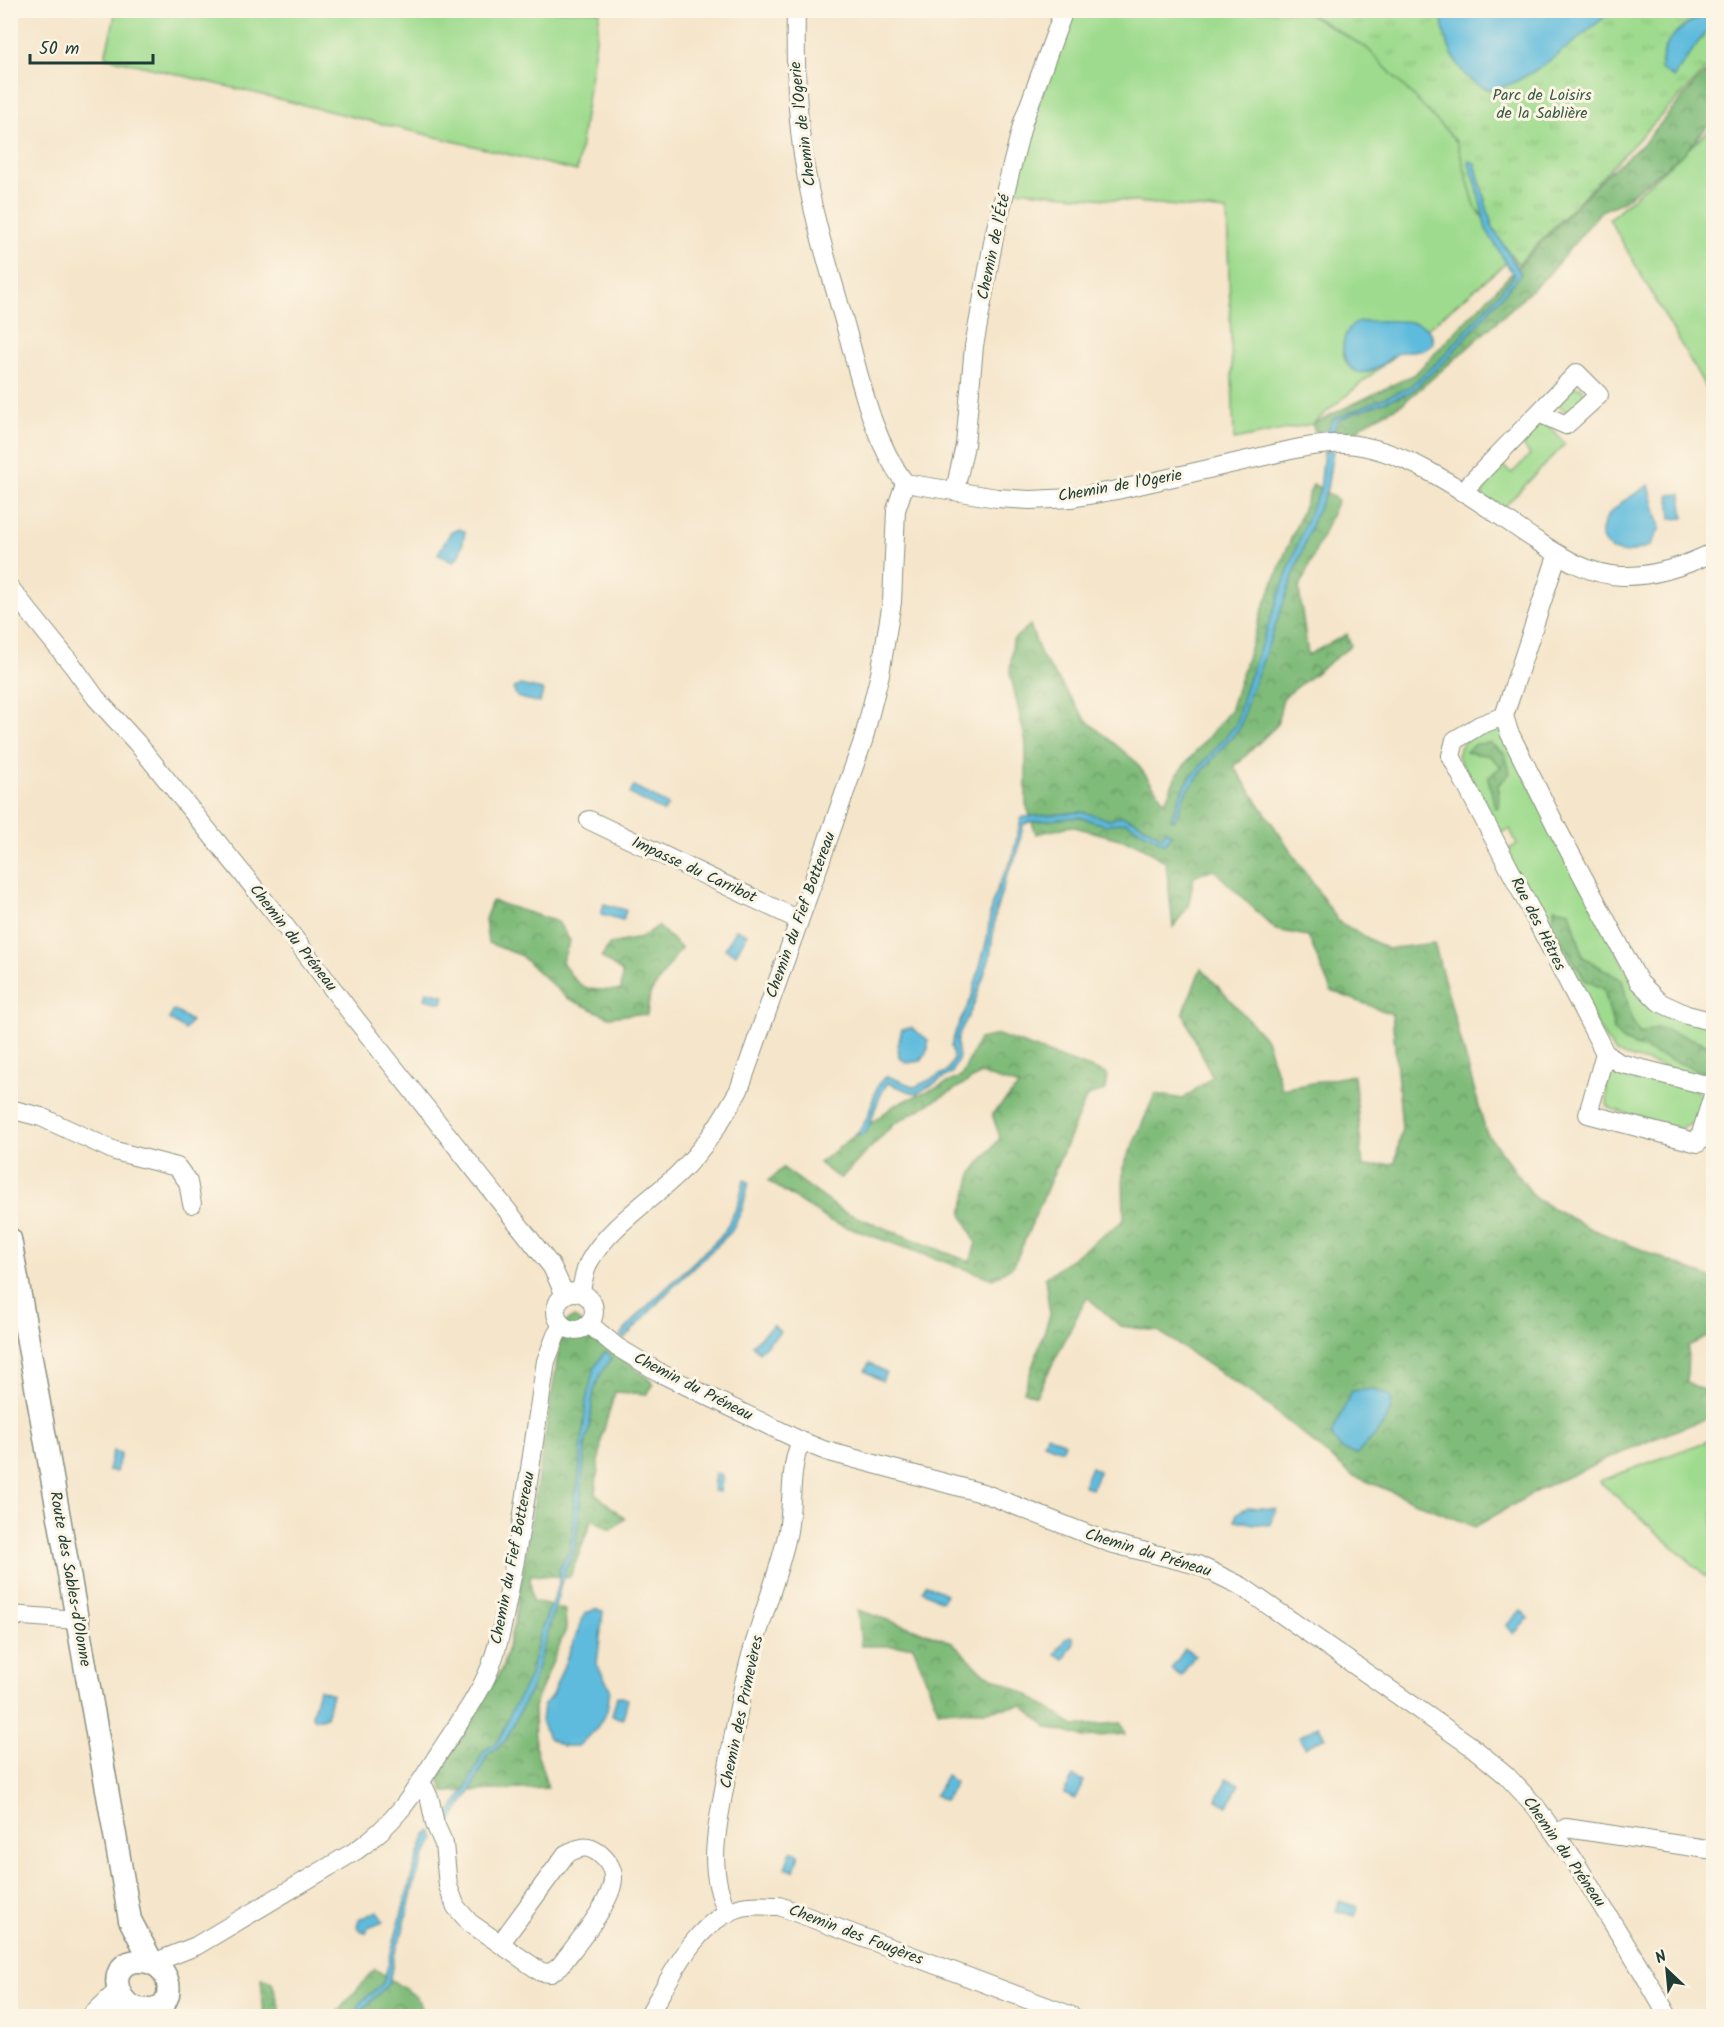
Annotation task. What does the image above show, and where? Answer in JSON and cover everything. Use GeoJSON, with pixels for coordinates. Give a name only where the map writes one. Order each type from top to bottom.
{"type":"FeatureCollection","features":[{"type":"Feature","properties":{"kind":"main road","name":"Route des Sables-d'Olonne"},"geometry":{"type":"LineString","coordinates":[[10,1239],[130,1920],[125,1968],[118,1979],[116,1992]]}},
{"type":"Feature","properties":{"kind":"main road","name":"Route des Sables-d'Olonne"},"geometry":{"type":"LineString","coordinates":[[130,1920],[159,1970]]}},
{"type":"Feature","properties":{"kind":"main road"},"geometry":{"type":"LineString","coordinates":[[116,1992],[119,1999],[133,2013],[161,2011],[168,1994],[159,1970],[138,1962],[125,1968]]}},
{"type":"Feature","properties":{"kind":"street","name":"Chemin de l'Ogerie"},"geometry":{"type":"LineString","coordinates":[[796,10],[795,59],[804,161],[818,228],[871,417],[891,465],[905,483],[997,498],[1030,500],[1072,498],[1117,490],[1295,449],[1346,444],[1377,450],[1428,470],[1557,556],[1591,571],[1620,576],[1658,573],[1713,552]]}},
{"type":"Feature","properties":{"kind":"street","name":"Chemin de l'Été"},"geometry":{"type":"LineString","coordinates":[[955,490],[965,446],[974,346],[995,232],[1023,122],[1064,10]]}},
{"type":"Feature","properties":{"kind":"street"},"geometry":{"type":"LineString","coordinates":[[1462,492],[1539,413]]}},
{"type":"Feature","properties":{"kind":"street","name":"Chemin du Fief Bottereau"},"geometry":{"type":"LineString","coordinates":[[572,1294],[588,1263],[603,1241],[676,1175],[715,1131],[739,1090],[863,741],[880,674],[892,602],[896,510],[905,483]]}},
{"type":"Feature","properties":{"kind":"street"},"geometry":{"type":"LineString","coordinates":[[1557,556],[1504,716],[1509,732],[1557,828],[1639,981],[1659,1002],[1687,1015],[1713,1022]]}},
{"type":"Feature","properties":{"kind":"street","name":"Chemin du Préneau"},"geometry":{"type":"LineString","coordinates":[[10,588],[74,666],[96,698],[137,743],[285,926],[572,1294]]}},
{"type":"Feature","properties":{"kind":"street","name":"Rue des Hêtres"},"geometry":{"type":"LineString","coordinates":[[1504,716],[1480,725],[1455,740],[1451,756],[1605,1053]]}},
{"type":"Feature","properties":{"kind":"street","name":"Impasse du Carribot"},"geometry":{"type":"LineString","coordinates":[[589,820],[799,920]]}},
{"type":"Feature","properties":{"kind":"street"},"geometry":{"type":"LineString","coordinates":[[1713,1087],[1619,1063],[1605,1053],[1588,1114],[1698,1143],[1713,1092]]}},
{"type":"Feature","properties":{"kind":"street"},"geometry":{"type":"LineString","coordinates":[[10,1109],[42,1117],[116,1151],[177,1167],[188,1182],[192,1204]]}},
{"type":"Feature","properties":{"kind":"street"},"geometry":{"type":"LineString","coordinates":[[572,1294],[590,1300],[594,1312],[589,1324],[579,1330],[562,1326],[558,1322],[557,1304],[572,1294]]}},
{"type":"Feature","properties":{"kind":"street","name":"Chemin du Préneau"},"geometry":{"type":"LineString","coordinates":[[589,1324],[617,1347],[662,1374],[801,1441],[826,1451],[986,1494],[1110,1544],[1198,1565],[1241,1586],[1471,1746],[1506,1775],[1536,1807],[1556,1834],[1668,2016]]}},
{"type":"Feature","properties":{"kind":"street","name":"Chemin du Fief Bottereau"},"geometry":{"type":"LineString","coordinates":[[159,1970],[179,1962],[196,1946],[326,1870],[376,1837],[392,1822],[419,1785],[472,1701],[489,1669],[501,1629],[521,1532],[546,1360],[562,1326]]}},
{"type":"Feature","properties":{"kind":"street","name":"Chemin des Primevères"},"geometry":{"type":"LineString","coordinates":[[728,1913],[718,1891],[715,1874],[718,1824],[748,1665],[782,1559],[790,1525],[793,1467],[801,1441]]}},
{"type":"Feature","properties":{"kind":"street"},"geometry":{"type":"LineString","coordinates":[[10,1615],[77,1620]]}},
{"type":"Feature","properties":{"kind":"street"},"geometry":{"type":"LineString","coordinates":[[419,1785],[425,1789],[430,1800],[435,1824],[444,1844],[448,1886],[456,1907],[470,1923],[541,1972],[551,1973],[561,1965],[607,1901],[613,1877],[608,1860],[594,1849],[579,1847],[566,1854],[501,1944]]}},
{"type":"Feature","properties":{"kind":"street"},"geometry":{"type":"LineString","coordinates":[[1556,1834],[1566,1828],[1713,1850]]}},
{"type":"Feature","properties":{"kind":"street","name":"Chemin des Fougères"},"geometry":{"type":"LineString","coordinates":[[648,2016],[698,1937],[710,1925],[728,1913],[742,1907],[756,1905],[779,1906],[1072,2016]]}},
{"type":"Feature","properties":{"kind":"street"},"geometry":{"type":"LineString","coordinates":[[91,2016],[116,1992]]}},
{"type":"Feature","properties":{"kind":"street"},"geometry":{"type":"LineString","coordinates":[[106,2016],[133,2013]]}},
{"type":"Feature","properties":{"kind":"green space"},"geometry":{"type":"Polygon","coordinates":[[[116,11],[600,11],[577,171],[105,57],[116,11]]]}},
{"type":"Feature","properties":{"kind":"green space"},"geometry":{"type":"Polygon","coordinates":[[[1074,11],[1303,11],[1367,48],[1457,142],[1475,206],[1511,259],[1312,424],[1234,440],[1227,211],[1006,189],[1074,11]]]}},
{"type":"Feature","properties":{"kind":"green space","name":"Parc de Loisirs de la Sablière"},"geometry":{"type":"Polygon","coordinates":[[[1305,11],[1713,11],[1713,62],[1518,264],[1475,206],[1457,142],[1367,48],[1305,11]]]}},
{"type":"Feature","properties":{"kind":"green space"},"geometry":{"type":"Polygon","coordinates":[[[1713,67],[1713,120],[1685,152],[1622,202],[1601,211],[1548,275],[1402,404],[1362,425],[1355,434],[1315,431],[1312,424],[1415,374],[1606,175],[1644,143],[1695,83],[1713,67]]]}},
{"type":"Feature","properties":{"kind":"green space"},"geometry":{"type":"Polygon","coordinates":[[[1713,127],[1714,400],[1609,219],[1713,127]]]}},
{"type":"Feature","properties":{"kind":"green space"},"geometry":{"type":"Polygon","coordinates":[[[1574,386],[1582,388],[1586,396],[1568,413],[1557,405],[1574,386]]]}},
{"type":"Feature","properties":{"kind":"green space"},"geometry":{"type":"Polygon","coordinates":[[[1543,424],[1549,426],[1565,444],[1501,510],[1482,497],[1486,483],[1498,468],[1502,466],[1512,473],[1530,455],[1520,441],[1543,424]]]}},
{"type":"Feature","properties":{"kind":"green space"},"geometry":{"type":"Polygon","coordinates":[[[1313,484],[1338,500],[1299,589],[1308,655],[1347,634],[1351,646],[1283,698],[1277,725],[1234,767],[1339,922],[1387,949],[1434,943],[1486,1132],[1536,1199],[1589,1228],[1713,1279],[1713,1334],[1688,1346],[1687,1383],[1713,1393],[1713,1416],[1651,1440],[1542,1488],[1475,1527],[1352,1475],[1264,1402],[1158,1331],[1120,1326],[1087,1297],[1036,1396],[1024,1391],[1050,1315],[1045,1278],[1124,1220],[1123,1168],[1155,1094],[1183,1099],[1212,1077],[1183,1013],[1201,968],[1266,1039],[1282,1089],[1354,1075],[1363,1167],[1395,1163],[1402,1128],[1392,1014],[1331,991],[1308,936],[1276,930],[1213,869],[1194,876],[1188,907],[1173,927],[1166,863],[1138,844],[1071,826],[1036,834],[1026,804],[1026,743],[1010,672],[1013,640],[1030,625],[1041,655],[1086,720],[1135,761],[1165,802],[1177,774],[1230,711],[1262,611],[1313,484]]]}},
{"type":"Feature","properties":{"kind":"green space"},"geometry":{"type":"Polygon","coordinates":[[[1488,728],[1501,729],[1633,982],[1713,1028],[1713,1081],[1616,1053],[1601,1032],[1505,852],[1517,844],[1510,829],[1500,833],[1457,755],[1463,742],[1488,728]]]}},
{"type":"Feature","properties":{"kind":"green space"},"geometry":{"type":"Polygon","coordinates":[[[1490,743],[1505,754],[1510,773],[1498,785],[1499,807],[1495,808],[1488,777],[1501,767],[1490,756],[1466,752],[1475,744],[1490,743]]]}},
{"type":"Feature","properties":{"kind":"green space"},"geometry":{"type":"Polygon","coordinates":[[[492,901],[558,922],[570,941],[562,961],[579,984],[592,989],[621,990],[622,972],[601,957],[610,944],[641,938],[658,926],[681,948],[650,994],[647,1015],[609,1017],[567,998],[520,955],[488,943],[485,919],[492,901]]]}},
{"type":"Feature","properties":{"kind":"green space"},"geometry":{"type":"Polygon","coordinates":[[[1554,908],[1570,911],[1583,957],[1622,980],[1632,1021],[1640,1034],[1658,1027],[1713,1046],[1713,1071],[1707,1074],[1623,1041],[1614,1030],[1604,989],[1585,980],[1553,927],[1554,908]]]}},
{"type":"Feature","properties":{"kind":"green space"},"geometry":{"type":"Polygon","coordinates":[[[998,1035],[1107,1074],[1105,1091],[1087,1096],[1014,1265],[993,1279],[830,1221],[768,1181],[783,1168],[842,1211],[970,1262],[976,1243],[962,1214],[972,1173],[1000,1138],[992,1114],[1019,1086],[981,1074],[894,1124],[840,1179],[819,1163],[895,1105],[961,1077],[979,1039],[998,1035]]]}},
{"type":"Feature","properties":{"kind":"green space"},"geometry":{"type":"Polygon","coordinates":[[[1622,1070],[1698,1091],[1702,1100],[1702,1113],[1694,1123],[1679,1129],[1612,1109],[1607,1105],[1607,1085],[1613,1073],[1622,1070]]]}},
{"type":"Feature","properties":{"kind":"green space"},"geometry":{"type":"Polygon","coordinates":[[[574,1317],[654,1384],[647,1394],[615,1392],[602,1436],[595,1493],[625,1519],[611,1529],[592,1519],[570,1577],[530,1575],[532,1601],[565,1610],[566,1629],[534,1707],[535,1746],[548,1788],[444,1792],[438,1776],[502,1669],[515,1620],[563,1324],[574,1317]]]}},
{"type":"Feature","properties":{"kind":"green space"},"geometry":{"type":"Polygon","coordinates":[[[1714,1439],[1713,1582],[1599,1481],[1714,1439]]]}},
{"type":"Feature","properties":{"kind":"green space"},"geometry":{"type":"Polygon","coordinates":[[[858,1610],[952,1642],[983,1672],[1030,1696],[1075,1726],[1121,1723],[1125,1734],[1083,1737],[1047,1727],[1022,1705],[987,1711],[938,1710],[913,1646],[861,1646],[858,1610]]]}},
{"type":"Feature","properties":{"kind":"green space"},"geometry":{"type":"Polygon","coordinates":[[[375,1969],[417,1997],[423,2014],[421,2016],[334,2016],[375,1969]]]}},
{"type":"Feature","properties":{"kind":"green space"},"geometry":{"type":"Polygon","coordinates":[[[261,1978],[272,1982],[282,2016],[264,2016],[261,1978]]]}},
{"type":"Feature","properties":{"kind":"water"},"geometry":{"type":"Polygon","coordinates":[[[1442,10],[1612,11],[1534,71],[1501,88],[1488,89],[1470,79],[1457,63],[1446,38],[1442,10]]]}},
{"type":"Feature","properties":{"kind":"water"},"geometry":{"type":"Polygon","coordinates":[[[1713,11],[1713,27],[1704,34],[1673,78],[1661,69],[1665,48],[1683,27],[1713,11]]]}},
{"type":"Feature","properties":{"kind":"water"},"geometry":{"type":"Polygon","coordinates":[[[1468,161],[1475,163],[1492,226],[1521,274],[1447,359],[1409,393],[1337,421],[1332,435],[1324,440],[1333,419],[1408,388],[1443,357],[1514,276],[1486,229],[1476,183],[1468,161]]]}},
{"type":"Feature","properties":{"kind":"water"},"geometry":{"type":"Polygon","coordinates":[[[1402,321],[1420,325],[1432,335],[1433,343],[1425,349],[1399,353],[1372,371],[1358,372],[1351,369],[1343,347],[1348,331],[1355,323],[1402,321]]]}},
{"type":"Feature","properties":{"kind":"water"},"geometry":{"type":"Polygon","coordinates":[[[1324,451],[1333,451],[1327,489],[1314,518],[1249,695],[1240,728],[1185,794],[1175,820],[1171,819],[1181,793],[1190,778],[1236,725],[1244,692],[1308,516],[1320,490],[1324,451]]]}},
{"type":"Feature","properties":{"kind":"water"},"geometry":{"type":"Polygon","coordinates":[[[1649,485],[1660,528],[1650,546],[1627,553],[1611,550],[1601,536],[1604,522],[1622,502],[1649,485]]]}},
{"type":"Feature","properties":{"kind":"water"},"geometry":{"type":"Polygon","coordinates":[[[1681,494],[1684,518],[1671,519],[1669,495],[1681,494]]]}},
{"type":"Feature","properties":{"kind":"water"},"geometry":{"type":"Polygon","coordinates":[[[458,529],[465,531],[464,539],[460,553],[452,562],[438,554],[450,533],[458,529]]]}},
{"type":"Feature","properties":{"kind":"water"},"geometry":{"type":"Polygon","coordinates":[[[520,685],[543,690],[540,703],[517,697],[513,689],[520,685]]]}},
{"type":"Feature","properties":{"kind":"water"},"geometry":{"type":"Polygon","coordinates":[[[634,786],[668,805],[664,812],[630,794],[634,786]]]}},
{"type":"Feature","properties":{"kind":"water"},"geometry":{"type":"Polygon","coordinates":[[[1082,812],[1110,820],[1122,816],[1136,821],[1162,837],[1165,831],[1172,834],[1165,844],[1126,822],[1104,825],[1080,817],[1029,822],[1023,825],[1018,852],[1006,878],[996,911],[990,957],[973,1007],[959,1034],[957,1043],[959,1058],[952,1073],[916,1094],[888,1083],[881,1093],[866,1133],[856,1135],[867,1118],[877,1088],[883,1079],[888,1076],[915,1087],[946,1072],[954,1059],[951,1046],[971,999],[987,940],[991,907],[999,884],[1012,859],[1021,819],[1082,812]]]}},
{"type":"Feature","properties":{"kind":"water"},"geometry":{"type":"Polygon","coordinates":[[[604,904],[626,910],[623,920],[601,914],[604,904]]]}},
{"type":"Feature","properties":{"kind":"water"},"geometry":{"type":"Polygon","coordinates":[[[736,929],[747,934],[736,954],[725,949],[736,929]]]}},
{"type":"Feature","properties":{"kind":"water"},"geometry":{"type":"Polygon","coordinates":[[[427,991],[444,995],[442,1003],[425,999],[427,991]]]}},
{"type":"Feature","properties":{"kind":"water"},"geometry":{"type":"Polygon","coordinates":[[[174,1010],[191,1021],[185,1030],[169,1019],[174,1010]]]}},
{"type":"Feature","properties":{"kind":"water"},"geometry":{"type":"Polygon","coordinates":[[[912,1028],[928,1040],[928,1049],[921,1061],[907,1063],[899,1057],[898,1045],[902,1029],[912,1028]]]}},
{"type":"Feature","properties":{"kind":"water"},"geometry":{"type":"Polygon","coordinates":[[[744,1180],[749,1182],[742,1210],[731,1232],[668,1292],[624,1339],[620,1336],[640,1313],[723,1234],[738,1205],[744,1180]]]}},
{"type":"Feature","properties":{"kind":"water"},"geometry":{"type":"Polygon","coordinates":[[[773,1325],[780,1332],[759,1352],[752,1345],[773,1325]]]}},
{"type":"Feature","properties":{"kind":"water"},"geometry":{"type":"Polygon","coordinates":[[[607,1352],[612,1358],[603,1370],[594,1390],[586,1441],[576,1543],[572,1559],[566,1567],[533,1684],[506,1740],[488,1754],[447,1832],[443,1823],[465,1790],[484,1751],[495,1744],[503,1733],[508,1718],[529,1678],[542,1628],[559,1583],[559,1569],[569,1552],[586,1401],[594,1368],[607,1352]]]}},
{"type":"Feature","properties":{"kind":"water"},"geometry":{"type":"Polygon","coordinates":[[[869,1363],[886,1372],[882,1381],[865,1371],[869,1363]]]}},
{"type":"Feature","properties":{"kind":"water"},"geometry":{"type":"Polygon","coordinates":[[[1374,1389],[1391,1396],[1390,1413],[1381,1428],[1357,1454],[1342,1450],[1331,1435],[1352,1391],[1374,1389]]]}},
{"type":"Feature","properties":{"kind":"water"},"geometry":{"type":"Polygon","coordinates":[[[1047,1435],[1065,1443],[1062,1450],[1044,1443],[1047,1435]]]}},
{"type":"Feature","properties":{"kind":"water"},"geometry":{"type":"Polygon","coordinates":[[[113,1451],[121,1453],[116,1472],[108,1470],[113,1451]]]}},
{"type":"Feature","properties":{"kind":"water"},"geometry":{"type":"Polygon","coordinates":[[[1091,1467],[1099,1471],[1092,1489],[1083,1485],[1091,1467]]]}},
{"type":"Feature","properties":{"kind":"water"},"geometry":{"type":"Polygon","coordinates":[[[715,1473],[723,1475],[720,1492],[713,1491],[715,1473]]]}},
{"type":"Feature","properties":{"kind":"water"},"geometry":{"type":"Polygon","coordinates":[[[1248,1507],[1276,1509],[1270,1525],[1235,1520],[1237,1513],[1248,1507]]]}},
{"type":"Feature","properties":{"kind":"water"},"geometry":{"type":"Polygon","coordinates":[[[926,1584],[946,1594],[942,1601],[922,1591],[926,1584]]]}},
{"type":"Feature","properties":{"kind":"water"},"geometry":{"type":"Polygon","coordinates":[[[596,1609],[603,1612],[597,1664],[610,1689],[607,1711],[596,1729],[578,1746],[563,1746],[548,1738],[541,1721],[543,1706],[552,1695],[585,1613],[596,1609]]]}},
{"type":"Feature","properties":{"kind":"water"},"geometry":{"type":"Polygon","coordinates":[[[1521,1610],[1529,1618],[1514,1634],[1506,1626],[1521,1610]]]}},
{"type":"Feature","properties":{"kind":"water"},"geometry":{"type":"Polygon","coordinates":[[[1073,1637],[1074,1643],[1064,1659],[1055,1654],[1065,1639],[1073,1637]]]}},
{"type":"Feature","properties":{"kind":"water"},"geometry":{"type":"Polygon","coordinates":[[[1185,1649],[1195,1655],[1181,1676],[1171,1669],[1185,1649]]]}},
{"type":"Feature","properties":{"kind":"water"},"geometry":{"type":"Polygon","coordinates":[[[319,1689],[332,1694],[326,1717],[322,1719],[312,1715],[319,1689]]]}},
{"type":"Feature","properties":{"kind":"water"},"geometry":{"type":"Polygon","coordinates":[[[617,1696],[628,1699],[623,1719],[612,1716],[617,1696]]]}},
{"type":"Feature","properties":{"kind":"water"},"geometry":{"type":"Polygon","coordinates":[[[1318,1726],[1325,1737],[1305,1748],[1299,1737],[1318,1726]]]}},
{"type":"Feature","properties":{"kind":"water"},"geometry":{"type":"Polygon","coordinates":[[[946,1776],[955,1782],[945,1801],[935,1795],[946,1776]]]}},
{"type":"Feature","properties":{"kind":"water"},"geometry":{"type":"Polygon","coordinates":[[[1073,1776],[1084,1781],[1075,1799],[1064,1794],[1073,1776]]]}},
{"type":"Feature","properties":{"kind":"water"},"geometry":{"type":"Polygon","coordinates":[[[1227,1778],[1239,1784],[1228,1806],[1217,1800],[1227,1778]]]}},
{"type":"Feature","properties":{"kind":"water"},"geometry":{"type":"Polygon","coordinates":[[[431,1831],[435,1839],[424,1857],[414,1884],[389,1983],[364,2008],[360,2016],[355,2016],[361,2002],[383,1983],[413,1871],[426,1834],[431,1831]]]}},
{"type":"Feature","properties":{"kind":"water"},"geometry":{"type":"Polygon","coordinates":[[[791,1851],[799,1854],[794,1871],[785,1868],[791,1851]]]}},
{"type":"Feature","properties":{"kind":"water"},"geometry":{"type":"Polygon","coordinates":[[[1339,1901],[1358,1907],[1355,1916],[1336,1911],[1339,1901]]]}},
{"type":"Feature","properties":{"kind":"water"},"geometry":{"type":"Polygon","coordinates":[[[378,1911],[383,1922],[368,1928],[366,1933],[360,1930],[357,1926],[359,1919],[378,1911]]]}}]}
